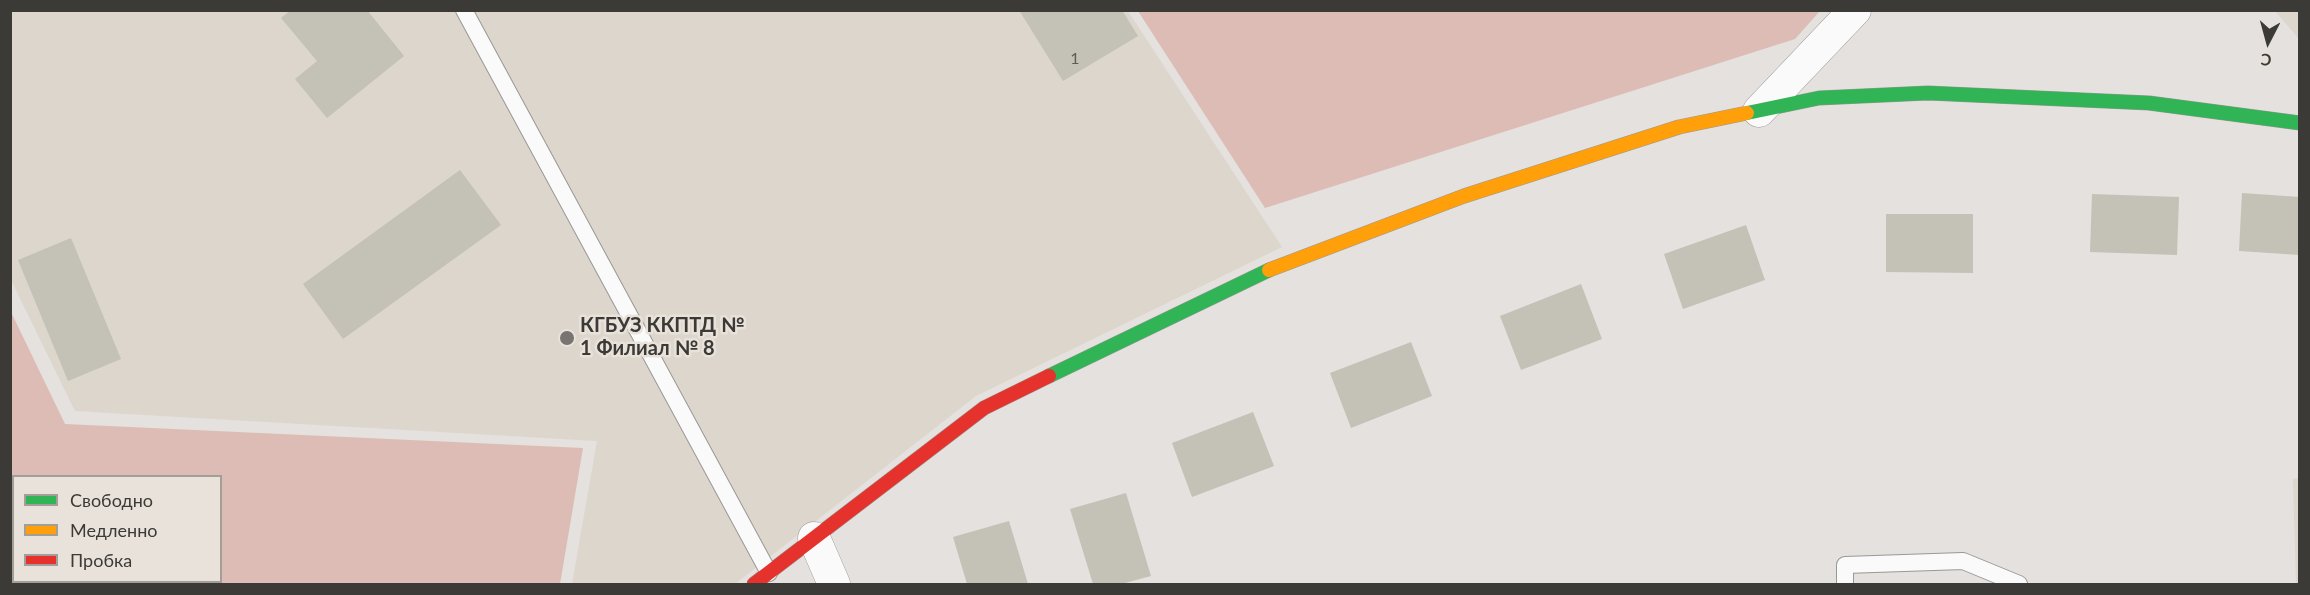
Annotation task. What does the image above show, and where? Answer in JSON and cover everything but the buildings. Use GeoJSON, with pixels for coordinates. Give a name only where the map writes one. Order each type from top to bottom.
{"type":"FeatureCollection","features":[{"type":"Feature","properties":{"kind":"street"},"geometry":{"type":"LineString","coordinates":[[1759,111],[1855,10]]}},
{"type":"Feature","properties":{"kind":"street"},"geometry":{"type":"LineString","coordinates":[[754,585],[984,408],[1252,276],[1464,196],[1679,128],[1819,98],[1928,93],[2149,103],[2300,123]]}},
{"type":"Feature","properties":{"kind":"street"},"geometry":{"type":"LineString","coordinates":[[814,538],[834,585]]}},
{"type":"Feature","properties":{"kind":"lane"},"geometry":{"type":"LineString","coordinates":[[464,10],[770,573]]}},
{"type":"Feature","properties":{"kind":"lane"},"geometry":{"type":"LineString","coordinates":[[1845,585],[1845,565],[1963,561],[2019,585]]}},
{"type":"Feature","properties":{"kind":"shaded area","name":"КГБУЗ ККПТД № 1 Филиал № 8"},"geometry":{"type":"Polygon","coordinates":[[[11,10],[1128,11],[1282,247],[976,396],[735,584],[572,584],[597,441],[75,411],[11,280],[11,10]]]}},
{"type":"Feature","properties":{"kind":"shaded area"},"geometry":{"type":"Polygon","coordinates":[[[1138,11],[1820,11],[1795,39],[1265,208],[1138,11]]]}},
{"type":"Feature","properties":{"kind":"shaded area"},"geometry":{"type":"Polygon","coordinates":[[[2275,11],[2299,11],[2299,39],[2275,11]]]}},
{"type":"Feature","properties":{"kind":"shaded area"},"geometry":{"type":"Polygon","coordinates":[[[11,312],[65,424],[583,448],[560,584],[11,584],[11,312]]]}},
{"type":"Feature","properties":{"kind":"shaded area"},"geometry":{"type":"Polygon","coordinates":[[[2299,478],[2300,584],[2296,584],[2293,479],[2299,478]]]}},
{"type":"Feature","properties":{"kind":"traffic: fast"},"geometry":{"type":"LineString","coordinates":[[1747,113],[1819,98],[1928,93],[2149,103],[2300,123]]}},
{"type":"Feature","properties":{"kind":"traffic: fast"},"geometry":{"type":"LineString","coordinates":[[1049,376],[1269,270]]}},
{"type":"Feature","properties":{"kind":"traffic: slow"},"geometry":{"type":"LineString","coordinates":[[1269,270],[1464,196],[1679,127],[1747,113]]}},
{"type":"Feature","properties":{"kind":"traffic: jam"},"geometry":{"type":"LineString","coordinates":[[754,584],[984,408],[1049,376]]}},
{"type":"Feature","properties":{"kind":"place","name":"КГБУЗ ККПТД № 1 Филиал № 8"},"geometry":{"type":"Point","coordinates":[567,338]}}]}
